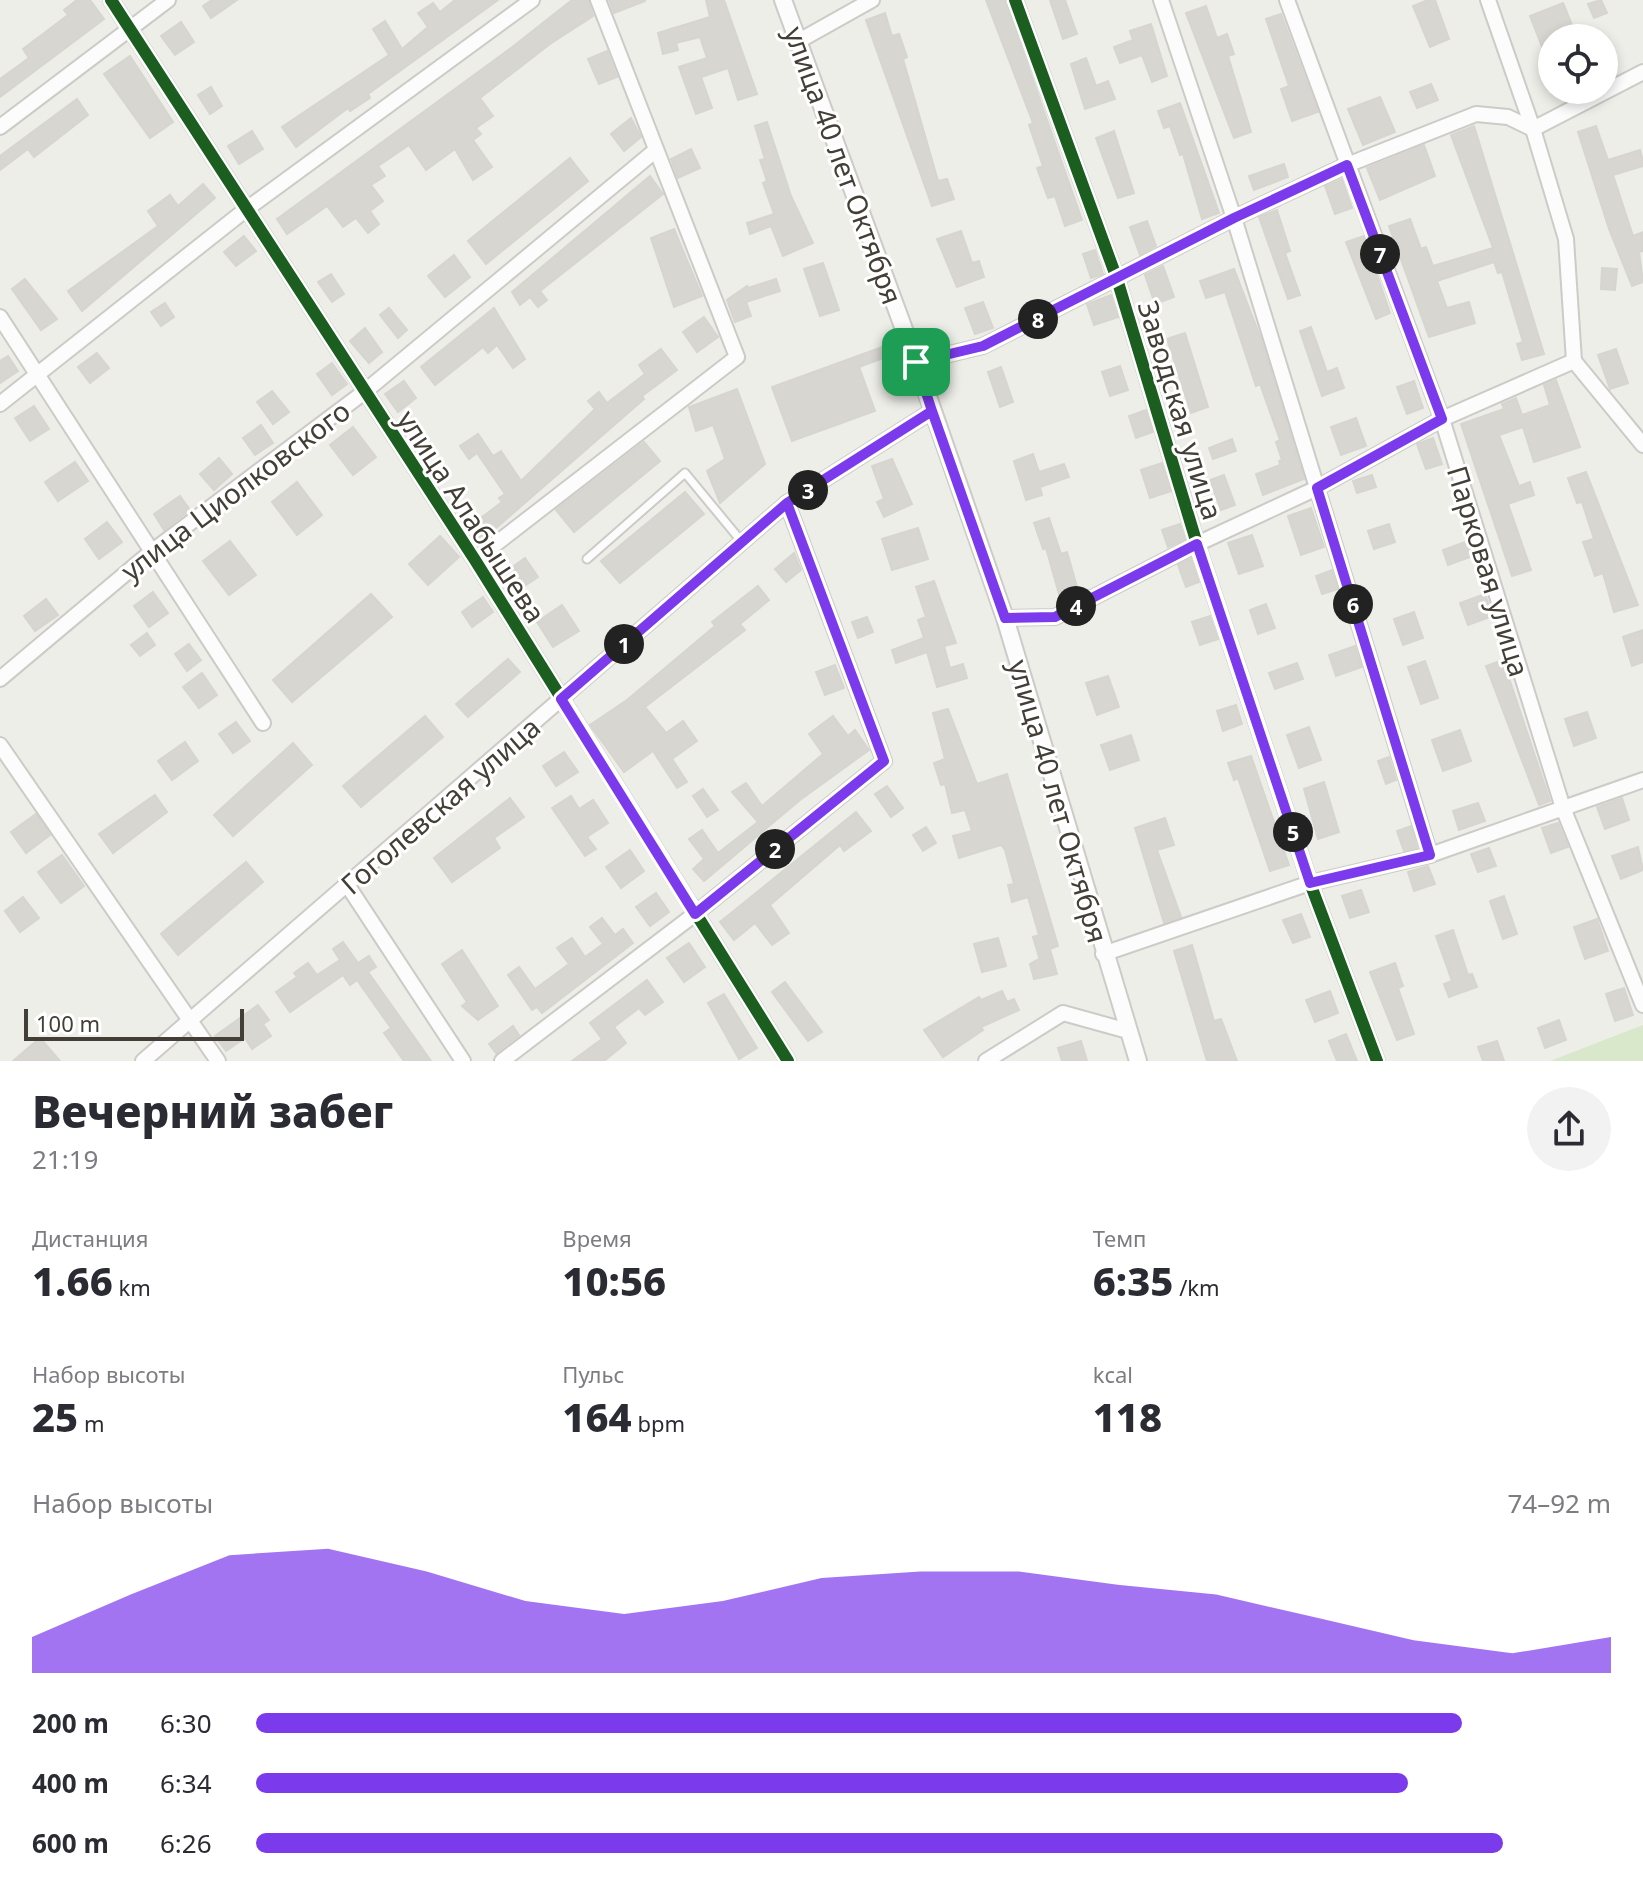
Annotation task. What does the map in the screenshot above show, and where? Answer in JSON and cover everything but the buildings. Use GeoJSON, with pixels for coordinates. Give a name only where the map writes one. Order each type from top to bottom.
{"type":"FeatureCollection","features":[{"type":"Feature","properties":{"kind":"street","name":"улица Алабышева"},"geometry":{"type":"LineString","coordinates":[[111,0],[244,211],[475,560],[788,1061]]}},
{"type":"Feature","properties":{"kind":"street"},"geometry":{"type":"LineString","coordinates":[[0,127],[168,0]]}},
{"type":"Feature","properties":{"kind":"street"},"geometry":{"type":"LineString","coordinates":[[0,404],[244,211],[532,0]]}},
{"type":"Feature","properties":{"kind":"street"},"geometry":{"type":"LineString","coordinates":[[475,560],[737,357],[598,0]]}},
{"type":"Feature","properties":{"kind":"street","name":"улица 40 лет Октября"},"geometry":{"type":"LineString","coordinates":[[783,0],[916,362],[1005,618],[1103,954],[1138,1061]]}},
{"type":"Feature","properties":{"kind":"street"},"geometry":{"type":"LineString","coordinates":[[797,42],[872,0]]}},
{"type":"Feature","properties":{"kind":"street","name":"Заводская улица"},"geometry":{"type":"LineString","coordinates":[[1015,0],[1117,279],[1197,544],[1310,883],[1377,1061]]}},
{"type":"Feature","properties":{"kind":"street"},"geometry":{"type":"LineString","coordinates":[[1161,0],[1234,218],[1430,855]]}},
{"type":"Feature","properties":{"kind":"street","name":"Парковая улица"},"geometry":{"type":"LineString","coordinates":[[1287,0],[1442,419],[1563,808],[1643,1005]]}},
{"type":"Feature","properties":{"kind":"street"},"geometry":{"type":"LineString","coordinates":[[1488,0],[1533,129],[1566,239],[1574,361],[1643,445]]}},
{"type":"Feature","properties":{"kind":"street"},"geometry":{"type":"LineString","coordinates":[[1533,129],[1643,72]]}},
{"type":"Feature","properties":{"kind":"street"},"geometry":{"type":"LineString","coordinates":[[916,362],[983,346],[1234,218],[1347,165],[1476,114],[1508,117],[1533,129]]}},
{"type":"Feature","properties":{"kind":"street","name":"улица Циолковского"},"geometry":{"type":"LineString","coordinates":[[0,679],[150,553],[363,393],[656,150]]}},
{"type":"Feature","properties":{"kind":"street"},"geometry":{"type":"LineString","coordinates":[[0,317],[150,553],[263,723]]}},
{"type":"Feature","properties":{"kind":"street"},"geometry":{"type":"LineString","coordinates":[[1005,618],[1055,617],[1197,544],[1317,488],[1442,419],[1574,361]]}},
{"type":"Feature","properties":{"kind":"street","name":"Гоголевская улица"},"geometry":{"type":"LineString","coordinates":[[143,1061],[787,503],[932,411]]}},
{"type":"Feature","properties":{"kind":"street"},"geometry":{"type":"LineString","coordinates":[[502,1061],[695,914],[884,761],[787,503]]}},
{"type":"Feature","properties":{"kind":"street"},"geometry":{"type":"LineString","coordinates":[[0,745],[218,1061]]}},
{"type":"Feature","properties":{"kind":"street"},"geometry":{"type":"LineString","coordinates":[[1103,954],[1310,883],[1430,855],[1643,780]]}},
{"type":"Feature","properties":{"kind":"street"},"geometry":{"type":"LineString","coordinates":[[348,886],[463,1061]]}},
{"type":"Feature","properties":{"kind":"street"},"geometry":{"type":"LineString","coordinates":[[986,1061],[1063,1013],[1128,1031]]}},
{"type":"Feature","properties":{"kind":"lane"},"geometry":{"type":"LineString","coordinates":[[587,559],[685,473],[742,542]]}},
{"type":"Feature","properties":{"kind":"green space"},"geometry":{"type":"Polygon","coordinates":[[[1643,1025],[1643,1061],[1550,1061],[1643,1025]]]}},
{"type":"Feature","properties":{"kind":"cycle path"},"geometry":{"type":"LineString","coordinates":[[111,0],[475,560],[788,1061]]}},
{"type":"Feature","properties":{"kind":"cycle path"},"geometry":{"type":"LineString","coordinates":[[1015,0],[1117,279],[1197,544],[1310,883],[1377,1061]]}},
{"type":"Feature","properties":{"kind":"route"},"geometry":{"type":"LineString","coordinates":[[916,362],[932,411],[787,503],[561,699],[695,914],[884,761],[787,503],[860,457],[932,411],[1005,618],[1055,617],[1197,544],[1310,883],[1430,855],[1317,488],[1442,419],[1347,165],[1234,218],[983,346],[916,362]]}}]}
